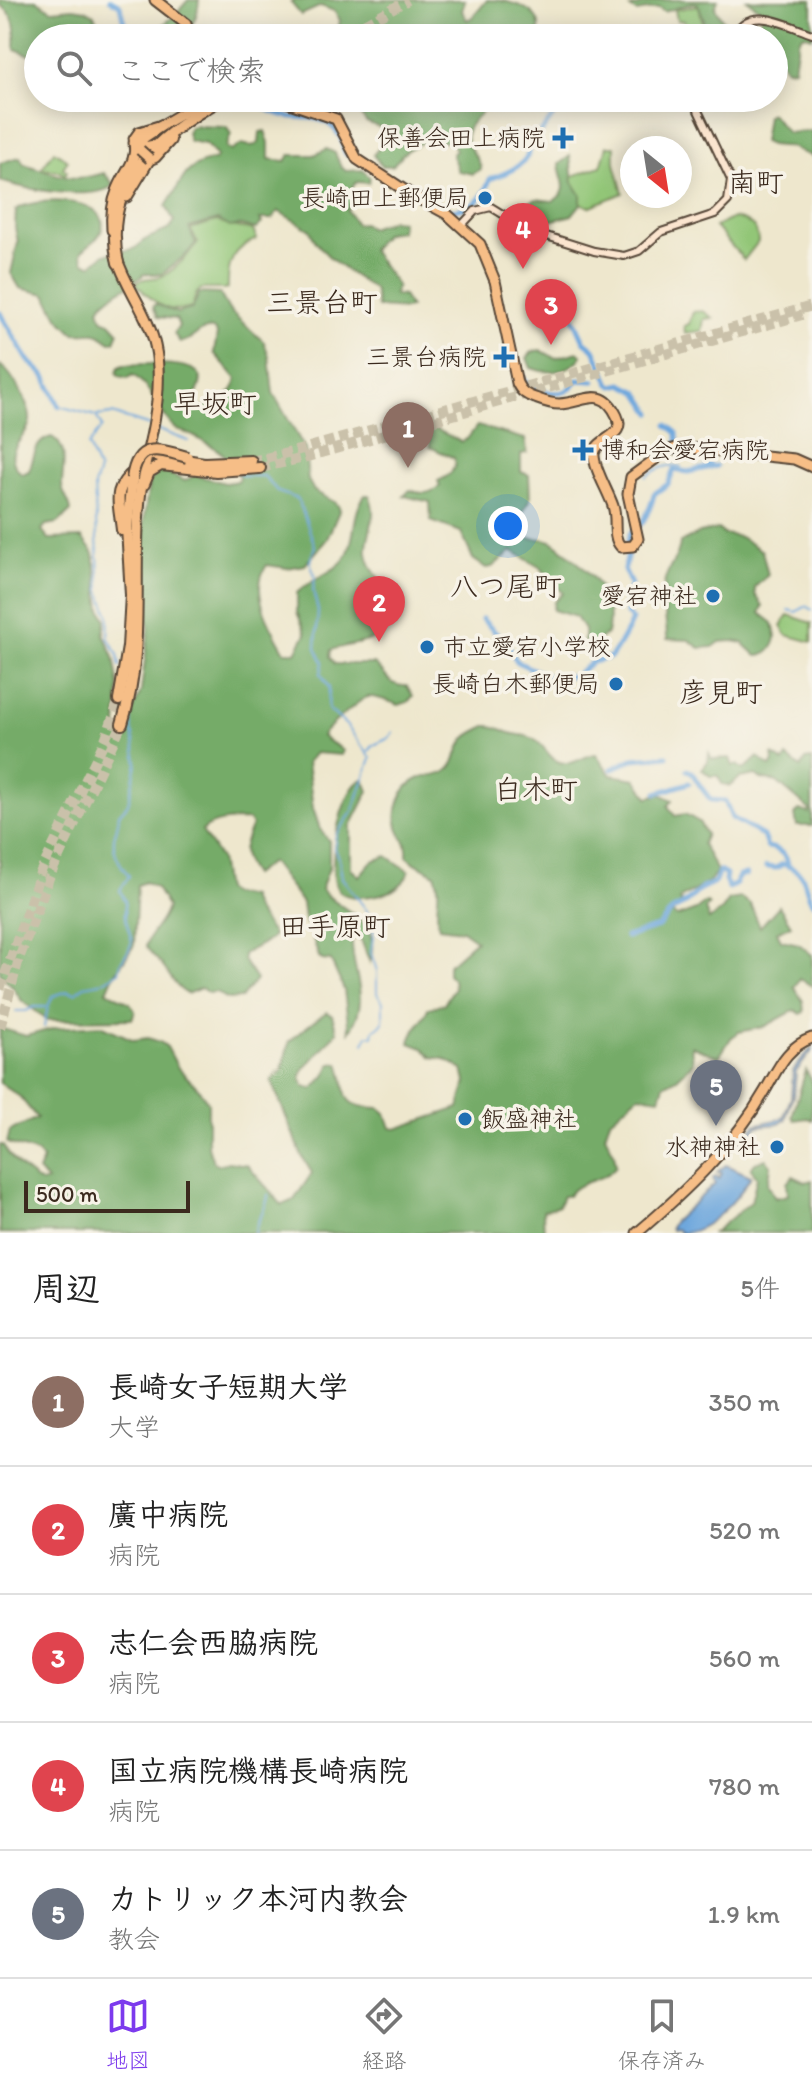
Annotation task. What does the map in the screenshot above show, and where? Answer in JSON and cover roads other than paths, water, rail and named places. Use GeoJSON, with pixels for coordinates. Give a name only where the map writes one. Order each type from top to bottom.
{"type":"FeatureCollection","features":[{"type":"Feature","properties":{"kind":"highway"},"geometry":{"type":"LineString","coordinates":[[155,0],[184,24]]}},
{"type":"Feature","properties":{"kind":"highway"},"geometry":{"type":"LineString","coordinates":[[162,125],[142,137],[141,147],[152,147],[196,112]]}},
{"type":"Feature","properties":{"kind":"highway"},"geometry":{"type":"LineString","coordinates":[[319,112],[336,119],[357,159],[444,212],[480,244],[493,274],[521,390],[558,404],[598,397],[608,402],[618,418],[617,431],[598,447],[594,457],[615,513],[616,540],[622,548],[628,548],[638,540],[628,494],[631,477],[644,465],[677,447],[794,459],[812,467]]}},
{"type":"Feature","properties":{"kind":"highway"},"geometry":{"type":"LineString","coordinates":[[122,724],[135,667],[134,595],[139,493],[157,395],[156,355],[148,323],[118,263],[112,229],[113,204],[121,181],[136,156],[139,132],[187,118]]}},
{"type":"Feature","properties":{"kind":"highway"},"geometry":{"type":"LineString","coordinates":[[150,159],[187,118]]}},
{"type":"Feature","properties":{"kind":"highway"},"geometry":{"type":"LineString","coordinates":[[118,263],[116,217],[124,192],[138,166],[187,118]]}},
{"type":"Feature","properties":{"kind":"highway"},"geometry":{"type":"LineString","coordinates":[[137,147],[150,159]]}},
{"type":"Feature","properties":{"kind":"highway"},"geometry":{"type":"LineString","coordinates":[[118,263],[117,240],[123,207],[150,159]]}},
{"type":"Feature","properties":{"kind":"highway"},"geometry":{"type":"LineString","coordinates":[[137,530],[144,484],[151,471],[163,465],[205,465],[250,464],[228,470],[205,465],[149,450]]}},
{"type":"Feature","properties":{"kind":"highway"},"geometry":{"type":"LineString","coordinates":[[129,632],[119,489],[149,450]]}},
{"type":"Feature","properties":{"kind":"highway"},"geometry":{"type":"LineString","coordinates":[[119,700],[134,595],[126,546],[132,479],[137,460],[148,451],[160,450],[205,465]]}},
{"type":"Feature","properties":{"kind":"highway"},"geometry":{"type":"LineString","coordinates":[[640,1233],[694,1186],[751,1116],[789,1051],[812,1040]]}},
{"type":"Feature","properties":{"kind":"main road"},"geometry":{"type":"LineString","coordinates":[[741,24],[753,18],[785,24]]}},
{"type":"Feature","properties":{"kind":"main road"},"geometry":{"type":"LineString","coordinates":[[788,25],[812,34]]}},
{"type":"Feature","properties":{"kind":"main road"},"geometry":{"type":"LineString","coordinates":[[461,226],[475,211],[494,207],[540,234],[594,251],[624,256],[639,251],[666,230],[715,214],[728,201],[731,179],[699,112]]}},
{"type":"Feature","properties":{"kind":"water"},"geometry":{"type":"Polygon","coordinates":[[[812,1047],[796,1072],[794,1093],[785,1120],[779,1124],[758,1126],[747,1139],[744,1150],[741,1142],[755,1125],[783,1118],[791,1098],[793,1071],[812,1047]]]}},
{"type":"Feature","properties":{"kind":"water"},"geometry":{"type":"Polygon","coordinates":[[[726,1165],[751,1176],[738,1195],[721,1213],[701,1227],[680,1233],[676,1229],[671,1230],[673,1222],[715,1184],[713,1178],[716,1176],[719,1179],[722,1173],[717,1172],[726,1165]]]}},
{"type":"Feature","properties":{"kind":"waterway"},"geometry":{"type":"LineString","coordinates":[[110,0],[120,5],[126,24]]}},
{"type":"Feature","properties":{"kind":"waterway"},"geometry":{"type":"LineString","coordinates":[[275,112],[327,123],[340,136],[346,154],[354,155]]}},
{"type":"Feature","properties":{"kind":"waterway"},"geometry":{"type":"LineString","coordinates":[[446,210],[474,204],[490,179],[522,163],[530,144],[556,112]]}},
{"type":"Feature","properties":{"kind":"waterway"},"geometry":{"type":"LineString","coordinates":[[393,178],[408,185],[416,195]]}},
{"type":"Feature","properties":{"kind":"waterway"},"geometry":{"type":"LineString","coordinates":[[0,313],[28,360],[45,376],[59,406]]}},
{"type":"Feature","properties":{"kind":"waterway"},"geometry":{"type":"LineString","coordinates":[[574,319],[584,341],[594,349],[610,384],[622,384],[638,392],[652,413]]}},
{"type":"Feature","properties":{"kind":"waterway"},"geometry":{"type":"LineString","coordinates":[[522,376],[536,388],[556,393],[568,390],[577,380],[594,381]]}},
{"type":"Feature","properties":{"kind":"waterway"},"geometry":{"type":"LineString","coordinates":[[59,406],[96,416],[112,414],[150,426]]}},
{"type":"Feature","properties":{"kind":"waterway"},"geometry":{"type":"LineString","coordinates":[[96,416],[102,427],[88,446],[99,471],[94,486],[100,590],[109,616],[108,637],[120,666]]}},
{"type":"Feature","properties":{"kind":"waterway"},"geometry":{"type":"LineString","coordinates":[[667,425],[677,433],[678,452],[694,453],[710,465]]}},
{"type":"Feature","properties":{"kind":"waterway"},"geometry":{"type":"LineString","coordinates":[[156,429],[188,441]]}},
{"type":"Feature","properties":{"kind":"waterway"},"geometry":{"type":"LineString","coordinates":[[646,477],[672,465],[681,467]]}},
{"type":"Feature","properties":{"kind":"waterway"},"geometry":{"type":"LineString","coordinates":[[482,619],[508,645],[517,662],[550,677],[575,676],[592,662],[611,657],[632,620],[627,614],[626,595],[631,585],[624,569],[630,535],[642,523],[654,494],[668,484],[674,470],[688,472],[716,466]]}},
{"type":"Feature","properties":{"kind":"waterway"},"geometry":{"type":"LineString","coordinates":[[239,474],[264,476],[278,492],[298,499],[315,546],[310,561],[318,610],[316,648],[323,662],[321,674],[329,688],[328,709],[346,725],[371,758],[353,811],[336,835],[334,849],[342,878],[375,921],[371,953],[377,971],[377,993],[383,1002],[383,1023],[374,1030],[373,1036],[368,1035],[364,1043]]}},
{"type":"Feature","properties":{"kind":"waterway"},"geometry":{"type":"LineString","coordinates":[[789,610],[796,612],[807,606],[812,610]]}},
{"type":"Feature","properties":{"kind":"waterway"},"geometry":{"type":"LineString","coordinates":[[44,1027],[53,996],[68,991],[75,993],[84,986],[100,983],[119,972],[132,941],[120,890],[129,876],[119,862],[114,846],[119,814],[128,804],[137,763],[130,715]]}},
{"type":"Feature","properties":{"kind":"waterway"},"geometry":{"type":"LineString","coordinates":[[368,752],[393,732]]}},
{"type":"Feature","properties":{"kind":"waterway"},"geometry":{"type":"LineString","coordinates":[[612,769],[633,759],[667,756]]}},
{"type":"Feature","properties":{"kind":"waterway"},"geometry":{"type":"LineString","coordinates":[[687,770],[692,772],[711,800],[725,801],[732,818],[763,836],[767,847],[781,853],[788,866]]}},
{"type":"Feature","properties":{"kind":"waterway"},"geometry":{"type":"LineString","coordinates":[[657,793],[689,783]]}},
{"type":"Feature","properties":{"kind":"waterway"},"geometry":{"type":"LineString","coordinates":[[766,867],[776,868],[783,864],[801,875],[812,903]]}},
{"type":"Feature","properties":{"kind":"waterway"},"geometry":{"type":"LineString","coordinates":[[626,937],[658,927],[673,910],[715,882],[719,871],[726,875],[729,888],[736,884]]}},
{"type":"Feature","properties":{"kind":"waterway"},"geometry":{"type":"LineString","coordinates":[[737,880],[739,876],[746,875]]}},
{"type":"Feature","properties":{"kind":"waterway"},"geometry":{"type":"LineString","coordinates":[[16,1011],[47,1007]]}},
{"type":"Feature","properties":{"kind":"waterway"},"geometry":{"type":"LineString","coordinates":[[255,1233],[268,1195]]}},
{"type":"Feature","properties":{"kind":"tunnel"},"geometry":{"type":"LineString","coordinates":[[364,24],[408,0]]}},
{"type":"Feature","properties":{"kind":"tunnel"},"geometry":{"type":"LineString","coordinates":[[251,461],[812,306]]}},
{"type":"Feature","properties":{"kind":"tunnel"},"geometry":{"type":"LineString","coordinates":[[260,468],[802,315]]}},
{"type":"Feature","properties":{"kind":"tunnel"},"geometry":{"type":"LineString","coordinates":[[0,989],[40,873],[105,740],[119,700]]}},
{"type":"Feature","properties":{"kind":"tunnel"},"geometry":{"type":"LineString","coordinates":[[0,1028],[19,959],[49,878],[122,724]]}},
{"type":"Feature","properties":{"kind":"place","name":"保善会田上病院"},"geometry":{"type":"Point","coordinates":[563,138]}},
{"type":"Feature","properties":{"kind":"place","name":"長崎田上郵便局"},"geometry":{"type":"Point","coordinates":[485,198]}},
{"type":"Feature","properties":{"kind":"place","name":"国立病院機構長崎病院"},"geometry":{"type":"Point","coordinates":[523,269]}},
{"type":"Feature","properties":{"kind":"place","name":"志仁会西脇病院"},"geometry":{"type":"Point","coordinates":[551,345]}},
{"type":"Feature","properties":{"kind":"place","name":"三景台病院"},"geometry":{"type":"Point","coordinates":[504,357]}},
{"type":"Feature","properties":{"kind":"place","name":"博和会愛宕病院"},"geometry":{"type":"Point","coordinates":[583,450]}},
{"type":"Feature","properties":{"kind":"place","name":"長崎女子短期大学"},"geometry":{"type":"Point","coordinates":[408,468]}},
{"type":"Feature","properties":{"kind":"place","name":"愛宕神社"},"geometry":{"type":"Point","coordinates":[713,596]}},
{"type":"Feature","properties":{"kind":"place","name":"廣中病院"},"geometry":{"type":"Point","coordinates":[379,642]}},
{"type":"Feature","properties":{"kind":"place","name":"市立愛宕小学校"},"geometry":{"type":"Point","coordinates":[427,647]}},
{"type":"Feature","properties":{"kind":"place","name":"長崎白木郵便局"},"geometry":{"type":"Point","coordinates":[616,684]}},
{"type":"Feature","properties":{"kind":"place","name":"飯盛神社"},"geometry":{"type":"Point","coordinates":[465,1119]}},
{"type":"Feature","properties":{"kind":"place","name":"カトリック本河内教会"},"geometry":{"type":"Point","coordinates":[716,1126]}},
{"type":"Feature","properties":{"kind":"place","name":"水神神社"},"geometry":{"type":"Point","coordinates":[777,1147]}},
{"type":"Feature","properties":{"kind":"district","name":"南町"},"geometry":{"type":"Point","coordinates":[756,182]}},
{"type":"Feature","properties":{"kind":"district","name":"三景台町"},"geometry":{"type":"Point","coordinates":[322,302]}},
{"type":"Feature","properties":{"kind":"district","name":"早坂町"},"geometry":{"type":"Point","coordinates":[215,403]}},
{"type":"Feature","properties":{"kind":"district","name":"八つ尾町"},"geometry":{"type":"Point","coordinates":[506,586]}},
{"type":"Feature","properties":{"kind":"district","name":"彦見町"},"geometry":{"type":"Point","coordinates":[721,692]}},
{"type":"Feature","properties":{"kind":"district","name":"白木町"},"geometry":{"type":"Point","coordinates":[536,789]}},
{"type":"Feature","properties":{"kind":"district","name":"田手原町"},"geometry":{"type":"Point","coordinates":[335,926]}}]}
